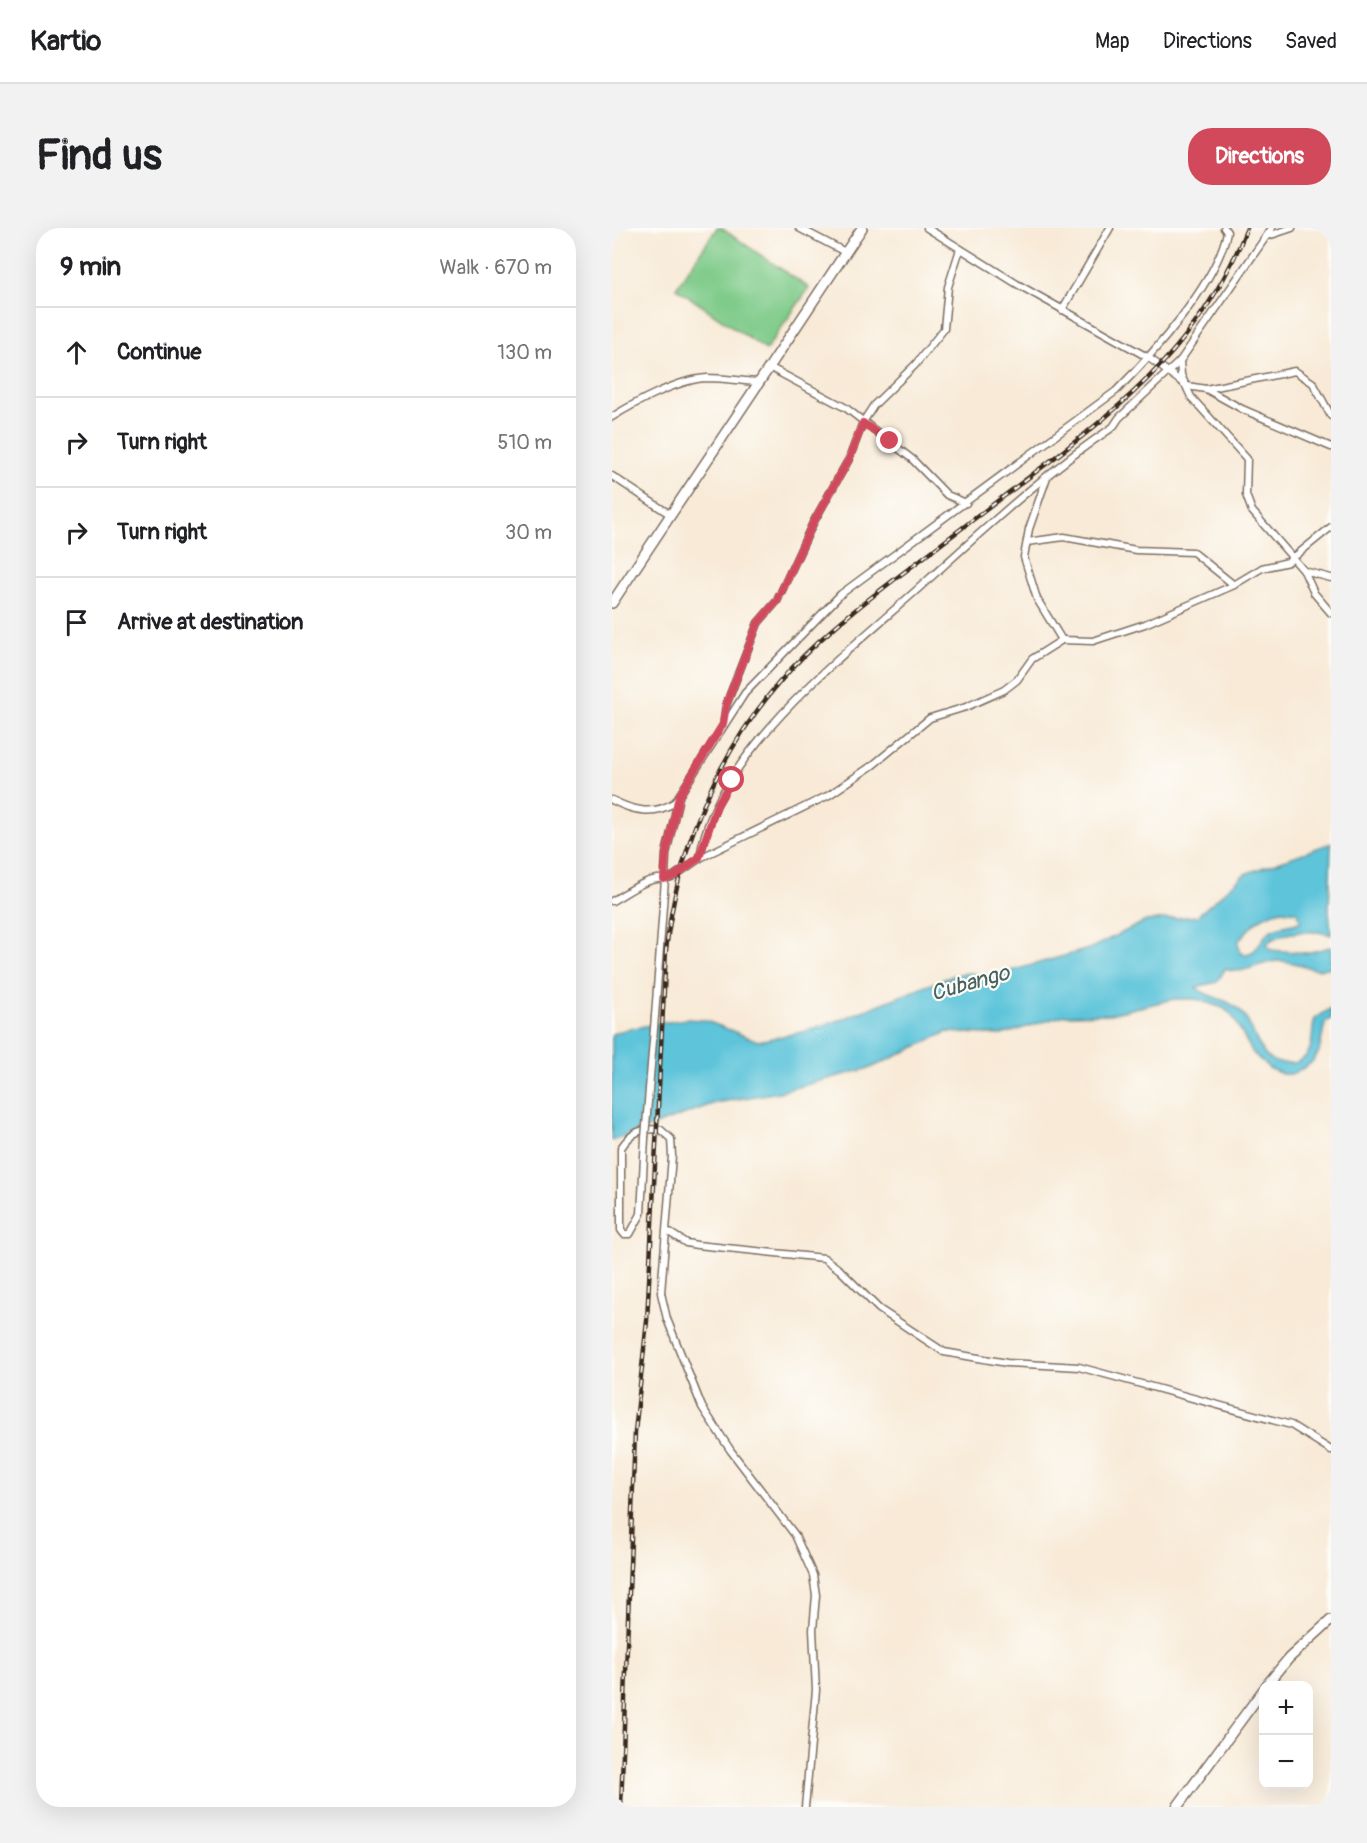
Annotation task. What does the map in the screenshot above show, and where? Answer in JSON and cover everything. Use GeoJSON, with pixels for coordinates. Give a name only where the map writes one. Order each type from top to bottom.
{"type":"FeatureCollection","features":[{"type":"Feature","properties":{"kind":"main road"},"geometry":{"type":"LineString","coordinates":[[612,603],[862,228]]}},
{"type":"Feature","properties":{"kind":"main road"},"geometry":{"type":"LineString","coordinates":[[1270,1681],[1289,1658],[1331,1620]]}},
{"type":"Feature","properties":{"kind":"main road"},"geometry":{"type":"LineString","coordinates":[[1177,1807],[1259,1695]]}},
{"type":"Feature","properties":{"kind":"street"},"geometry":{"type":"LineString","coordinates":[[799,228],[845,252]]}},
{"type":"Feature","properties":{"kind":"street"},"geometry":{"type":"LineString","coordinates":[[927,228],[1149,358],[1167,374],[1187,386],[1206,389],[1242,409],[1331,447]]}},
{"type":"Feature","properties":{"kind":"street"},"geometry":{"type":"LineString","coordinates":[[1062,309],[1110,228]]}},
{"type":"Feature","properties":{"kind":"street"},"geometry":{"type":"LineString","coordinates":[[612,800],[642,811],[667,807],[679,796],[745,693],[841,594],[1101,403],[1149,358],[1194,299],[1224,244],[1227,232],[1224,228]]}},
{"type":"Feature","properties":{"kind":"street"},"geometry":{"type":"LineString","coordinates":[[699,858],[706,832],[724,792],[750,753],[782,715],[844,651],[1048,477],[1113,427],[1119,417],[1167,374],[1180,361],[1272,228]]}},
{"type":"Feature","properties":{"kind":"street"},"geometry":{"type":"LineString","coordinates":[[1268,236],[1292,228]]}},
{"type":"Feature","properties":{"kind":"street"},"geometry":{"type":"LineString","coordinates":[[723,724],[726,705],[758,623],[777,601],[813,523],[849,459],[863,423],[874,405],[915,365],[944,329],[948,288],[960,249]]}},
{"type":"Feature","properties":{"kind":"street"},"geometry":{"type":"LineString","coordinates":[[1180,361],[1180,375],[1191,397],[1244,453],[1248,468],[1246,495],[1252,511],[1304,571],[1314,593],[1331,614]]}},
{"type":"Feature","properties":{"kind":"street"},"geometry":{"type":"LineString","coordinates":[[769,367],[846,408],[912,459],[947,495],[967,503]]}},
{"type":"Feature","properties":{"kind":"street"},"geometry":{"type":"LineString","coordinates":[[1206,389],[1294,371],[1313,382],[1331,416]]}},
{"type":"Feature","properties":{"kind":"street"},"geometry":{"type":"LineString","coordinates":[[612,417],[630,406],[684,382],[705,378],[759,382]]}},
{"type":"Feature","properties":{"kind":"street"},"geometry":{"type":"LineString","coordinates":[[612,476],[671,515]]}},
{"type":"Feature","properties":{"kind":"street"},"geometry":{"type":"LineString","coordinates":[[1048,477],[1029,529],[1024,557],[1037,599],[1062,640]]}},
{"type":"Feature","properties":{"kind":"street"},"geometry":{"type":"LineString","coordinates":[[612,901],[642,884],[674,876],[699,858],[829,795],[873,765],[930,718],[966,707],[1004,690],[1017,680],[1032,659],[1062,640],[1080,643],[1109,637],[1234,585],[1262,568],[1283,564],[1293,559],[1331,527]]}},
{"type":"Feature","properties":{"kind":"street"},"geometry":{"type":"LineString","coordinates":[[1027,542],[1064,537],[1136,550],[1193,552],[1234,585]]}},
{"type":"Feature","properties":{"kind":"street"},"geometry":{"type":"LineString","coordinates":[[1304,571],[1331,578]]}},
{"type":"Feature","properties":{"kind":"street"},"geometry":{"type":"LineString","coordinates":[[679,796],[666,854],[655,1016],[645,1138],[639,1222],[630,1234],[624,1234],[621,1230],[621,1148],[634,1133],[657,1130],[668,1136],[672,1144],[661,1293],[667,1319],[702,1407],[730,1451],[795,1535],[813,1575],[816,1595],[813,1630],[816,1690],[805,1807]]}},
{"type":"Feature","properties":{"kind":"street"},"geometry":{"type":"LineString","coordinates":[[667,1232],[686,1243],[778,1255],[793,1254],[824,1258],[840,1270],[879,1309],[944,1352],[1007,1363],[1079,1367],[1291,1425],[1331,1450]]}},
{"type":"Feature","properties":{"kind":"green space"},"geometry":{"type":"Polygon","coordinates":[[[717,228],[721,228],[809,288],[766,350],[676,288],[717,228]]]}},
{"type":"Feature","properties":{"kind":"water","name":"Cubango"},"geometry":{"type":"Polygon","coordinates":[[[1331,843],[1329,910],[1331,935],[1297,932],[1271,940],[1267,945],[1271,950],[1306,953],[1331,947],[1331,967],[1318,969],[1287,962],[1272,962],[1240,971],[1225,969],[1217,982],[1196,987],[1200,991],[1235,1006],[1246,1019],[1264,1053],[1279,1063],[1296,1062],[1305,1056],[1311,1047],[1315,1019],[1331,1008],[1331,1019],[1325,1023],[1319,1052],[1311,1063],[1294,1074],[1282,1074],[1269,1068],[1253,1053],[1231,1014],[1223,1008],[1196,999],[1174,999],[1110,1014],[1065,1015],[1001,1035],[947,1032],[873,1067],[779,1092],[715,1103],[612,1141],[612,1034],[686,1019],[704,1020],[758,1041],[803,1032],[840,1020],[954,975],[969,973],[993,976],[1089,949],[1146,921],[1197,916],[1245,874],[1331,843]],[[1282,910],[1268,914],[1257,921],[1238,942],[1240,953],[1246,954],[1254,951],[1273,929],[1301,921],[1297,912],[1282,910]]]}},
{"type":"Feature","properties":{"kind":"railway"},"geometry":{"type":"LineString","coordinates":[[621,1807],[635,1432],[647,1321],[666,950],[679,878],[702,809],[717,776],[755,713],[807,652],[856,610],[1103,420],[1133,393],[1186,335],[1209,303],[1247,228]]}},
{"type":"Feature","properties":{"kind":"route"},"geometry":{"type":"LineString","coordinates":[[732,780],[717,805],[699,858],[674,876],[664,879],[666,854],[679,796],[723,724],[726,705],[758,623],[777,601],[813,523],[849,459],[863,423],[890,441]]}}]}
